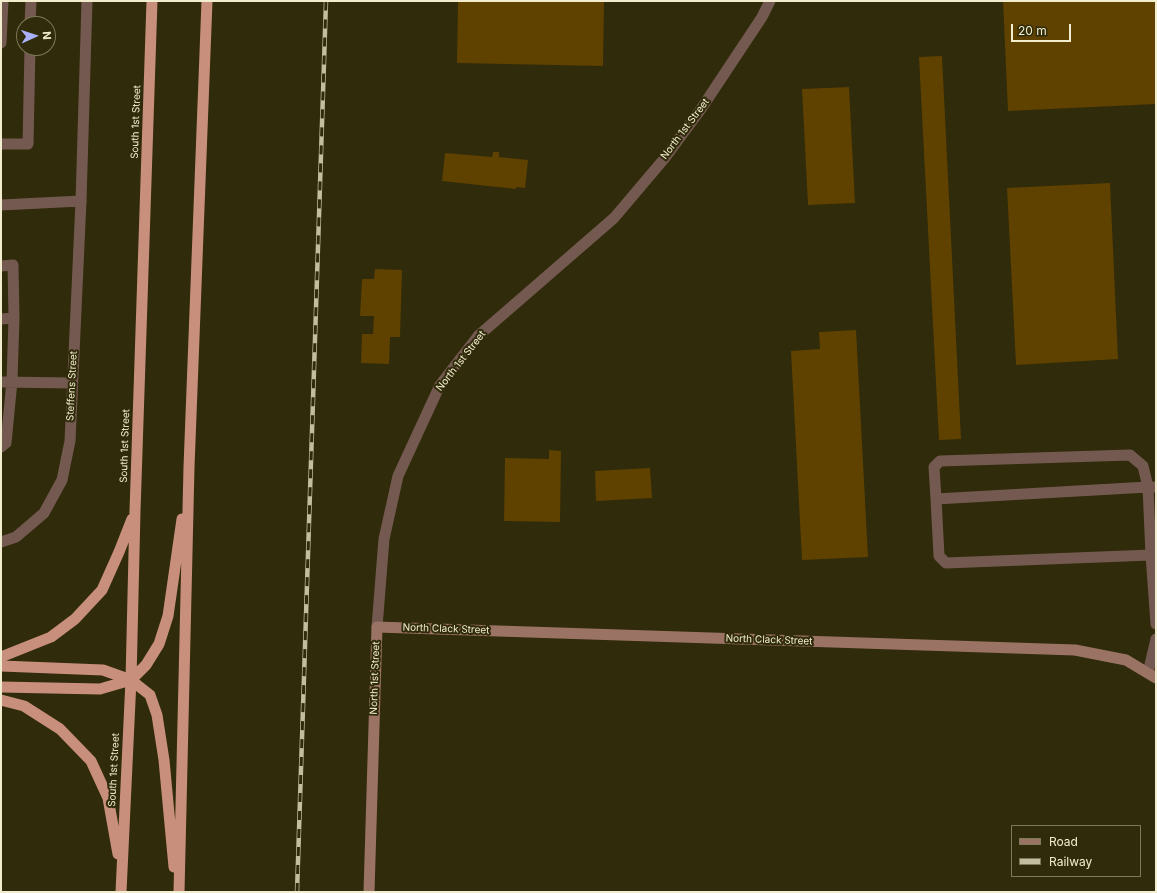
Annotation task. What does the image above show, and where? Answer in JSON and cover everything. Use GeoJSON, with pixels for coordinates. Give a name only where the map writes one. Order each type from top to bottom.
{"type":"FeatureCollection","features":[{"type":"Feature","properties":{"kind":"highway","name":"South 1st Street"},"geometry":{"type":"LineString","coordinates":[[121,892],[131,680],[152,1]]}},
{"type":"Feature","properties":{"kind":"highway"},"geometry":{"type":"LineString","coordinates":[[179,892],[189,467],[207,1]]}},
{"type":"Feature","properties":{"kind":"highway"},"geometry":{"type":"LineString","coordinates":[[1,687],[100,689],[131,680],[146,664],[159,644],[168,616],[189,467]]}},
{"type":"Feature","properties":{"kind":"highway"},"geometry":{"type":"LineString","coordinates":[[1,657],[51,637],[76,618],[102,590],[135,512]]}},
{"type":"Feature","properties":{"kind":"highway"},"geometry":{"type":"LineString","coordinates":[[1,666],[103,670],[131,680],[150,695],[157,715],[164,760],[176,892]]}},
{"type":"Feature","properties":{"kind":"highway"},"geometry":{"type":"LineString","coordinates":[[1,700],[24,706],[60,729],[90,761],[108,798],[121,876]]}},
{"type":"Feature","properties":{"kind":"main road","name":"North Clack Street"},"geometry":{"type":"LineString","coordinates":[[377,627],[1075,650],[1126,660],[1152,676]]}},
{"type":"Feature","properties":{"kind":"main road","name":"North 1st Street"},"geometry":{"type":"LineString","coordinates":[[369,892],[377,627]]}},
{"type":"Feature","properties":{"kind":"street"},"geometry":{"type":"LineString","coordinates":[[1,43],[3,1]]}},
{"type":"Feature","properties":{"kind":"street"},"geometry":{"type":"LineString","coordinates":[[30,16],[31,1]]}},
{"type":"Feature","properties":{"kind":"street"},"geometry":{"type":"LineString","coordinates":[[1,205],[81,201],[87,1]]}},
{"type":"Feature","properties":{"kind":"street","name":"North 1st Street"},"geometry":{"type":"LineString","coordinates":[[377,627],[384,539],[398,476],[440,385],[478,336],[619,212],[664,159],[701,109],[762,17],[770,1]]}},
{"type":"Feature","properties":{"kind":"street"},"geometry":{"type":"LineString","coordinates":[[1,144],[28,144],[30,56]]}},
{"type":"Feature","properties":{"kind":"street","name":"Steffens Street"},"geometry":{"type":"LineString","coordinates":[[1,542],[16,537],[44,513],[62,480],[70,441],[81,201]]}},
{"type":"Feature","properties":{"kind":"street"},"geometry":{"type":"LineString","coordinates":[[1,266],[13,265],[14,318],[7,382],[6,443],[1,447]]}},
{"type":"Feature","properties":{"kind":"street"},"geometry":{"type":"LineString","coordinates":[[1,319],[14,318]]}},
{"type":"Feature","properties":{"kind":"street"},"geometry":{"type":"LineString","coordinates":[[7,382],[72,383]]}},
{"type":"Feature","properties":{"kind":"street"},"geometry":{"type":"LineString","coordinates":[[1151,555],[946,563],[939,556],[934,467],[940,462],[1130,455],[1143,466],[1152,487],[1153,528],[1151,555],[1154,578],[1156,624]]}},
{"type":"Feature","properties":{"kind":"street"},"geometry":{"type":"LineString","coordinates":[[936,499],[1152,487]]}},
{"type":"Feature","properties":{"kind":"street"},"geometry":{"type":"LineString","coordinates":[[1152,676],[1156,639]]}},
{"type":"Feature","properties":{"kind":"building"},"geometry":{"type":"Polygon","coordinates":[[[458,1],[604,1],[603,66],[457,63],[458,1]]]}},
{"type":"Feature","properties":{"kind":"building"},"geometry":{"type":"Polygon","coordinates":[[[1003,1],[1156,1],[1156,104],[1008,111],[1003,1]]]}},
{"type":"Feature","properties":{"kind":"building"},"geometry":{"type":"Polygon","coordinates":[[[942,56],[961,439],[939,440],[919,57],[942,56]]]}},
{"type":"Feature","properties":{"kind":"building"},"geometry":{"type":"Polygon","coordinates":[[[849,87],[855,203],[808,205],[802,89],[849,87]]]}},
{"type":"Feature","properties":{"kind":"building"},"geometry":{"type":"Polygon","coordinates":[[[493,152],[499,152],[499,157],[528,160],[525,188],[516,187],[516,189],[442,181],[445,153],[492,157],[493,152]]]}},
{"type":"Feature","properties":{"kind":"building"},"geometry":{"type":"Polygon","coordinates":[[[1110,183],[1118,359],[1016,365],[1007,188],[1110,183]]]}},
{"type":"Feature","properties":{"kind":"building"},"geometry":{"type":"Polygon","coordinates":[[[375,269],[402,270],[400,337],[390,337],[389,364],[361,363],[362,334],[373,334],[374,316],[360,316],[362,279],[374,279],[375,269]]]}},
{"type":"Feature","properties":{"kind":"building"},"geometry":{"type":"Polygon","coordinates":[[[856,330],[868,557],[802,560],[791,351],[820,349],[819,332],[856,330]]]}},
{"type":"Feature","properties":{"kind":"building"},"geometry":{"type":"Polygon","coordinates":[[[549,450],[561,451],[560,522],[504,521],[505,458],[549,459],[549,450]]]}},
{"type":"Feature","properties":{"kind":"building"},"geometry":{"type":"Polygon","coordinates":[[[650,468],[652,498],[596,501],[595,471],[650,468]]]}},
{"type":"Feature","properties":{"kind":"railway"},"geometry":{"type":"LineString","coordinates":[[297,892],[326,1]]}}]}
